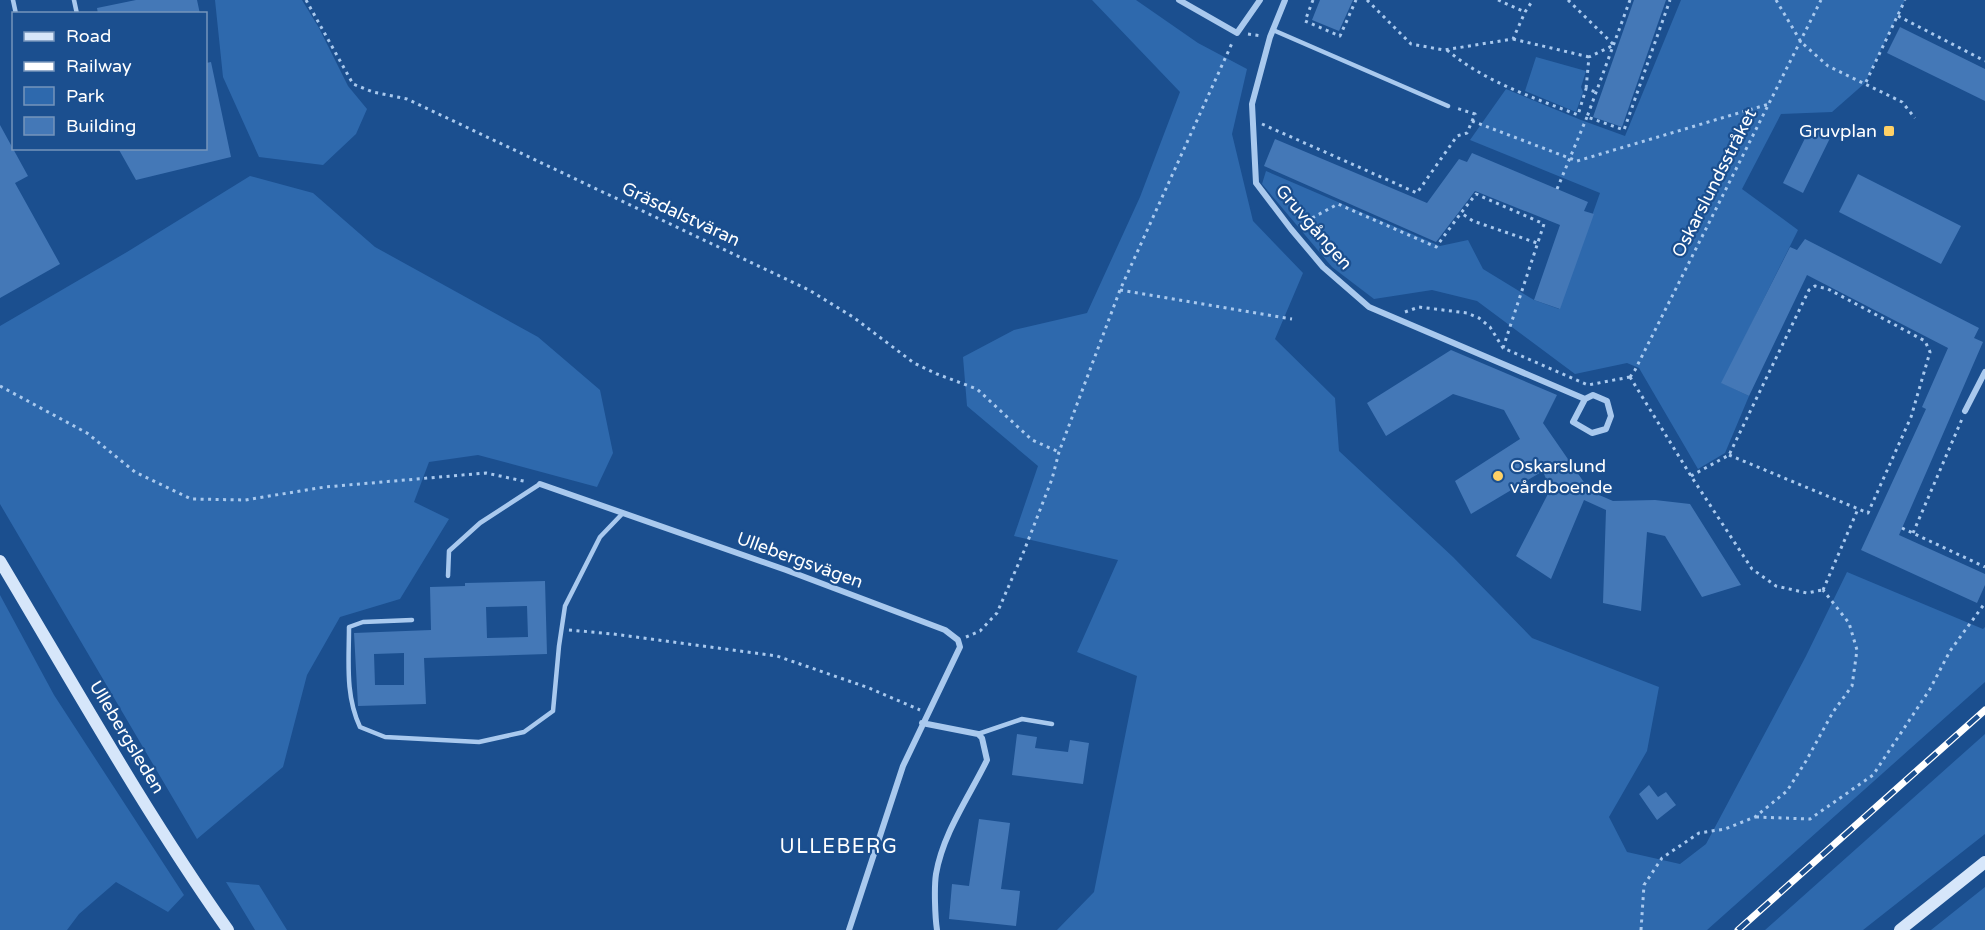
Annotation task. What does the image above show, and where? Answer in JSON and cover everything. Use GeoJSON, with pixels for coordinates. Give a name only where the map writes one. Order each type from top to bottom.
{"type":"FeatureCollection","features":[{"type":"Feature","properties":{"kind":"main road","name":"Ullebergsleden"},"geometry":{"type":"LineString","coordinates":[[0,561],[113,751],[228,930]]}},
{"type":"Feature","properties":{"kind":"main road"},"geometry":{"type":"LineString","coordinates":[[1900,930],[1985,862]]}},
{"type":"Feature","properties":{"kind":"street"},"geometry":{"type":"LineString","coordinates":[[1179,0],[1237,33],[1260,0]]}},
{"type":"Feature","properties":{"kind":"street","name":"Gruvgången"},"geometry":{"type":"LineString","coordinates":[[1285,0],[1271,34],[1252,104],[1256,183],[1323,267],[1369,307],[1585,399],[1593,395],[1607,401],[1611,416],[1606,429],[1593,433],[1573,422],[1585,399]]}},
{"type":"Feature","properties":{"kind":"street"},"geometry":{"type":"LineString","coordinates":[[1965,411],[1985,372]]}},
{"type":"Feature","properties":{"kind":"street","name":"Ullebergsvägen"},"geometry":{"type":"LineString","coordinates":[[540,484],[786,570],[945,630],[958,640]]}},
{"type":"Feature","properties":{"kind":"street"},"geometry":{"type":"LineString","coordinates":[[849,930],[903,766],[960,647],[958,640]]}},
{"type":"Feature","properties":{"kind":"street"},"geometry":{"type":"LineString","coordinates":[[922,723],[978,734],[982,738],[987,760],[953,824],[942,851],[936,876],[937,930]]}},
{"type":"Feature","properties":{"kind":"lane"},"geometry":{"type":"LineString","coordinates":[[1271,34],[1448,105]]}},
{"type":"Feature","properties":{"kind":"lane"},"geometry":{"type":"LineString","coordinates":[[448,576],[449,551],[480,524],[540,484]]}},
{"type":"Feature","properties":{"kind":"lane"},"geometry":{"type":"LineString","coordinates":[[412,620],[363,622],[349,627],[349,693],[353,713],[360,727],[385,737],[479,742],[524,732],[553,711],[565,606],[600,537],[623,513]]}},
{"type":"Feature","properties":{"kind":"lane"},"geometry":{"type":"LineString","coordinates":[[978,734],[1022,719],[1052,724]]}},
{"type":"Feature","properties":{"kind":"path","name":"Gräsdalstväran"},"geometry":{"type":"LineString","coordinates":[[306,0],[353,84],[372,92],[407,99],[424,106],[787,278],[853,317],[914,363],[977,389],[1032,440],[1059,452]]}},
{"type":"Feature","properties":{"kind":"path"},"geometry":{"type":"LineString","coordinates":[[1314,0],[1305,21],[1340,36],[1356,0]]}},
{"type":"Feature","properties":{"kind":"path"},"geometry":{"type":"LineString","coordinates":[[1367,0],[1411,44],[1447,50],[1513,39],[1589,57],[1614,45]]}},
{"type":"Feature","properties":{"kind":"path"},"geometry":{"type":"LineString","coordinates":[[1498,0],[1525,12]]}},
{"type":"Feature","properties":{"kind":"path"},"geometry":{"type":"LineString","coordinates":[[1513,39],[1533,0]]}},
{"type":"Feature","properties":{"kind":"path"},"geometry":{"type":"LineString","coordinates":[[1568,0],[1614,45]]}},
{"type":"Feature","properties":{"kind":"path"},"geometry":{"type":"LineString","coordinates":[[1557,189],[1597,92],[1630,0]]}},
{"type":"Feature","properties":{"kind":"path"},"geometry":{"type":"LineString","coordinates":[[1587,117],[1624,130],[1670,0]]}},
{"type":"Feature","properties":{"kind":"path"},"geometry":{"type":"LineString","coordinates":[[1776,0],[1801,42],[1828,66],[1902,102],[1915,118]]}},
{"type":"Feature","properties":{"kind":"path","name":"Oskarslundsstråket"},"geometry":{"type":"LineString","coordinates":[[1629,377],[1635,370],[1821,0]]}},
{"type":"Feature","properties":{"kind":"path"},"geometry":{"type":"LineString","coordinates":[[1865,83],[1905,0]]}},
{"type":"Feature","properties":{"kind":"path"},"geometry":{"type":"LineString","coordinates":[[1898,16],[1985,61]]}},
{"type":"Feature","properties":{"kind":"path"},"geometry":{"type":"LineString","coordinates":[[958,640],[980,631],[997,613],[1052,479],[1059,452],[1120,290],[1237,33],[1271,34]]}},
{"type":"Feature","properties":{"kind":"path"},"geometry":{"type":"LineString","coordinates":[[1447,50],[1460,61],[1498,84],[1578,115],[1586,89],[1589,57]]}},
{"type":"Feature","properties":{"kind":"path"},"geometry":{"type":"LineString","coordinates":[[1586,89],[1597,92]]}},
{"type":"Feature","properties":{"kind":"path"},"geometry":{"type":"LineString","coordinates":[[1472,121],[1577,161],[1769,104]]}},
{"type":"Feature","properties":{"kind":"path"},"geometry":{"type":"LineString","coordinates":[[1252,120],[1417,192],[1457,136],[1467,133],[1472,121],[1474,114],[1448,105]]}},
{"type":"Feature","properties":{"kind":"path"},"geometry":{"type":"LineString","coordinates":[[1291,229],[1338,204],[1436,247],[1476,194],[1544,222],[1503,348]]}},
{"type":"Feature","properties":{"kind":"path"},"geometry":{"type":"LineString","coordinates":[[1461,213],[1473,221],[1537,243]]}},
{"type":"Feature","properties":{"kind":"path"},"geometry":{"type":"LineString","coordinates":[[1691,476],[1729,455],[1809,290],[1815,286],[1828,289],[1925,341],[1930,352],[1911,417],[1868,513]]}},
{"type":"Feature","properties":{"kind":"path"},"geometry":{"type":"LineString","coordinates":[[1120,290],[1292,319]]}},
{"type":"Feature","properties":{"kind":"path"},"geometry":{"type":"LineString","coordinates":[[1395,320],[1406,310],[1419,307],[1467,313],[1479,318],[1490,327],[1503,348],[1588,385],[1629,377],[1752,569],[1776,586],[1807,593],[1823,590]]}},
{"type":"Feature","properties":{"kind":"path"},"geometry":{"type":"LineString","coordinates":[[0,387],[87,433],[135,472],[191,499],[245,500],[325,487],[486,473],[540,484]]}},
{"type":"Feature","properties":{"kind":"path"},"geometry":{"type":"LineString","coordinates":[[1913,533],[1965,411]]}},
{"type":"Feature","properties":{"kind":"path"},"geometry":{"type":"LineString","coordinates":[[1729,455],[1874,516]]}},
{"type":"Feature","properties":{"kind":"path"},"geometry":{"type":"LineString","coordinates":[[1823,590],[1858,509]]}},
{"type":"Feature","properties":{"kind":"path"},"geometry":{"type":"LineString","coordinates":[[1902,528],[1985,567]]}},
{"type":"Feature","properties":{"kind":"path"},"geometry":{"type":"LineString","coordinates":[[1641,930],[1644,885],[1662,858],[1698,833],[1725,829],[1755,817],[1787,791],[1833,712],[1852,686],[1857,650],[1849,623],[1823,590]]}},
{"type":"Feature","properties":{"kind":"path"},"geometry":{"type":"LineString","coordinates":[[1755,817],[1810,819],[1873,775],[1930,689],[1950,651],[1985,603]]}},
{"type":"Feature","properties":{"kind":"path"},"geometry":{"type":"LineString","coordinates":[[561,629],[777,657],[869,688],[927,713]]}},
{"type":"Feature","properties":{"kind":"green space"},"geometry":{"type":"Polygon","coordinates":[[[215,0],[302,0],[348,86],[367,109],[356,134],[323,165],[259,157],[223,77],[215,0]]]}},
{"type":"Feature","properties":{"kind":"green space"},"geometry":{"type":"Polygon","coordinates":[[[1092,0],[1136,0],[1198,43],[1247,69],[1232,134],[1253,221],[1303,273],[1275,339],[1335,398],[1339,451],[1453,557],[1532,638],[1659,687],[1647,751],[1609,817],[1627,852],[1680,864],[1706,844],[1806,656],[1847,572],[1983,629],[1985,627],[1985,682],[1707,930],[1057,930],[1094,892],[1137,676],[1077,652],[1118,560],[1014,536],[1038,466],[967,406],[963,357],[1014,330],[1087,313],[1140,197],[1180,92],[1092,0]]]}},
{"type":"Feature","properties":{"kind":"green space"},"geometry":{"type":"Polygon","coordinates":[[[1681,0],[1905,0],[1865,83],[1832,112],[1781,114],[1742,189],[1798,230],[1722,383],[1749,396],[1725,453],[1698,469],[1639,368],[1627,363],[1575,374],[1477,301],[1432,290],[1374,299],[1332,267],[1262,184],[1266,171],[1440,246],[1468,240],[1483,269],[1534,300],[1559,309],[1600,193],[1470,140],[1506,89],[1625,136],[1681,0]]]}},
{"type":"Feature","properties":{"kind":"green space"},"geometry":{"type":"Polygon","coordinates":[[[1536,57],[1586,71],[1581,87],[1583,92],[1576,112],[1525,91],[1536,57]]]}},
{"type":"Feature","properties":{"kind":"green space"},"geometry":{"type":"Polygon","coordinates":[[[250,176],[313,193],[375,247],[538,337],[600,390],[613,453],[597,487],[478,455],[429,462],[414,502],[449,519],[400,599],[340,617],[307,675],[283,767],[197,839],[0,504],[0,326],[127,252],[250,176]]]}},
{"type":"Feature","properties":{"kind":"green space"},"geometry":{"type":"Polygon","coordinates":[[[0,595],[54,695],[184,895],[168,912],[116,882],[79,914],[67,930],[0,930],[0,595]]]}},
{"type":"Feature","properties":{"kind":"green space"},"geometry":{"type":"Polygon","coordinates":[[[1985,734],[1985,834],[1863,930],[1765,930],[1985,734]]]}},
{"type":"Feature","properties":{"kind":"green space"},"geometry":{"type":"Polygon","coordinates":[[[226,882],[259,885],[287,930],[255,930],[226,882]]]}},
{"type":"Feature","properties":{"kind":"green space"},"geometry":{"type":"Polygon","coordinates":[[[1985,887],[1985,930],[1931,930],[1985,887]]]}},
{"type":"Feature","properties":{"kind":"building"},"geometry":{"type":"Polygon","coordinates":[[[136,0],[197,0],[200,12],[98,12],[97,8],[136,0]]]}},
{"type":"Feature","properties":{"kind":"building"},"geometry":{"type":"Polygon","coordinates":[[[1320,0],[1353,0],[1339,31],[1312,20],[1320,0]]]}},
{"type":"Feature","properties":{"kind":"building"},"geometry":{"type":"Polygon","coordinates":[[[1634,0],[1666,0],[1622,127],[1593,117],[1634,0]]]}},
{"type":"Feature","properties":{"kind":"building"},"geometry":{"type":"Polygon","coordinates":[[[1900,27],[1985,69],[1985,101],[1887,53],[1900,27]]]}},
{"type":"Feature","properties":{"kind":"building"},"geometry":{"type":"Polygon","coordinates":[[[211,62],[231,157],[136,180],[119,150],[207,150],[207,63],[211,62]]]}},
{"type":"Feature","properties":{"kind":"building"},"geometry":{"type":"Polygon","coordinates":[[[0,125],[28,176],[15,183],[60,264],[0,298],[0,125]]]}},
{"type":"Feature","properties":{"kind":"building"},"geometry":{"type":"Polygon","coordinates":[[[1811,126],[1831,136],[1803,193],[1783,183],[1811,126]]]}},
{"type":"Feature","properties":{"kind":"building"},"geometry":{"type":"Polygon","coordinates":[[[1275,139],[1427,203],[1459,159],[1467,162],[1472,153],[1588,202],[1584,211],[1594,214],[1560,309],[1534,300],[1560,225],[1475,191],[1436,242],[1264,166],[1275,139]]]}},
{"type":"Feature","properties":{"kind":"building"},"geometry":{"type":"Polygon","coordinates":[[[1858,174],[1961,226],[1941,264],[1839,212],[1858,174]]]}},
{"type":"Feature","properties":{"kind":"building"},"geometry":{"type":"Polygon","coordinates":[[[1805,239],[1979,328],[1974,338],[1983,342],[1899,535],[1985,574],[1985,585],[1977,603],[1861,550],[1926,409],[1922,407],[1948,348],[1807,275],[1749,396],[1721,383],[1790,247],[1797,250],[1805,239]]]}},
{"type":"Feature","properties":{"kind":"building","name":"Oskarslund vårdboende"},"geometry":{"type":"Polygon","coordinates":[[[1451,350],[1557,395],[1543,423],[1590,491],[1613,501],[1655,500],[1690,504],[1741,585],[1702,597],[1665,536],[1647,532],[1641,611],[1603,603],[1606,510],[1584,500],[1551,579],[1516,556],[1550,490],[1543,471],[1471,514],[1455,481],[1520,439],[1504,410],[1453,394],[1386,436],[1367,403],[1451,350]]]}},
{"type":"Feature","properties":{"kind":"building"},"geometry":{"type":"Polygon","coordinates":[[[545,581],[547,654],[424,658],[426,704],[358,706],[354,633],[431,630],[430,587],[465,586],[465,583],[545,581]],[[527,606],[486,607],[487,638],[528,637],[527,606]],[[404,653],[374,654],[375,685],[404,685],[404,653]]]}},
{"type":"Feature","properties":{"kind":"building"},"geometry":{"type":"Polygon","coordinates":[[[1017,734],[1037,737],[1035,748],[1068,752],[1070,740],[1089,743],[1083,784],[1012,775],[1017,734]]]}},
{"type":"Feature","properties":{"kind":"building"},"geometry":{"type":"Polygon","coordinates":[[[1649,785],[1658,797],[1666,792],[1676,805],[1657,820],[1639,794],[1649,785]]]}},
{"type":"Feature","properties":{"kind":"building"},"geometry":{"type":"Polygon","coordinates":[[[979,819],[1010,823],[1001,889],[1020,891],[1016,926],[949,919],[952,884],[969,886],[979,819]]]}},
{"type":"Feature","properties":{"kind":"railway"},"geometry":{"type":"LineString","coordinates":[[1738,930],[1985,710]]}},
{"type":"Feature","properties":{"kind":"place","name":"Gruvplan"},"geometry":{"type":"Point","coordinates":[1889,131]}},
{"type":"Feature","properties":{"kind":"place","name":"Oskarslund vårdboende"},"geometry":{"type":"Point","coordinates":[1498,476]}},
{"type":"Feature","properties":{"kind":"district","name":"ULLEBERG"},"geometry":{"type":"Point","coordinates":[839,847]}}]}
